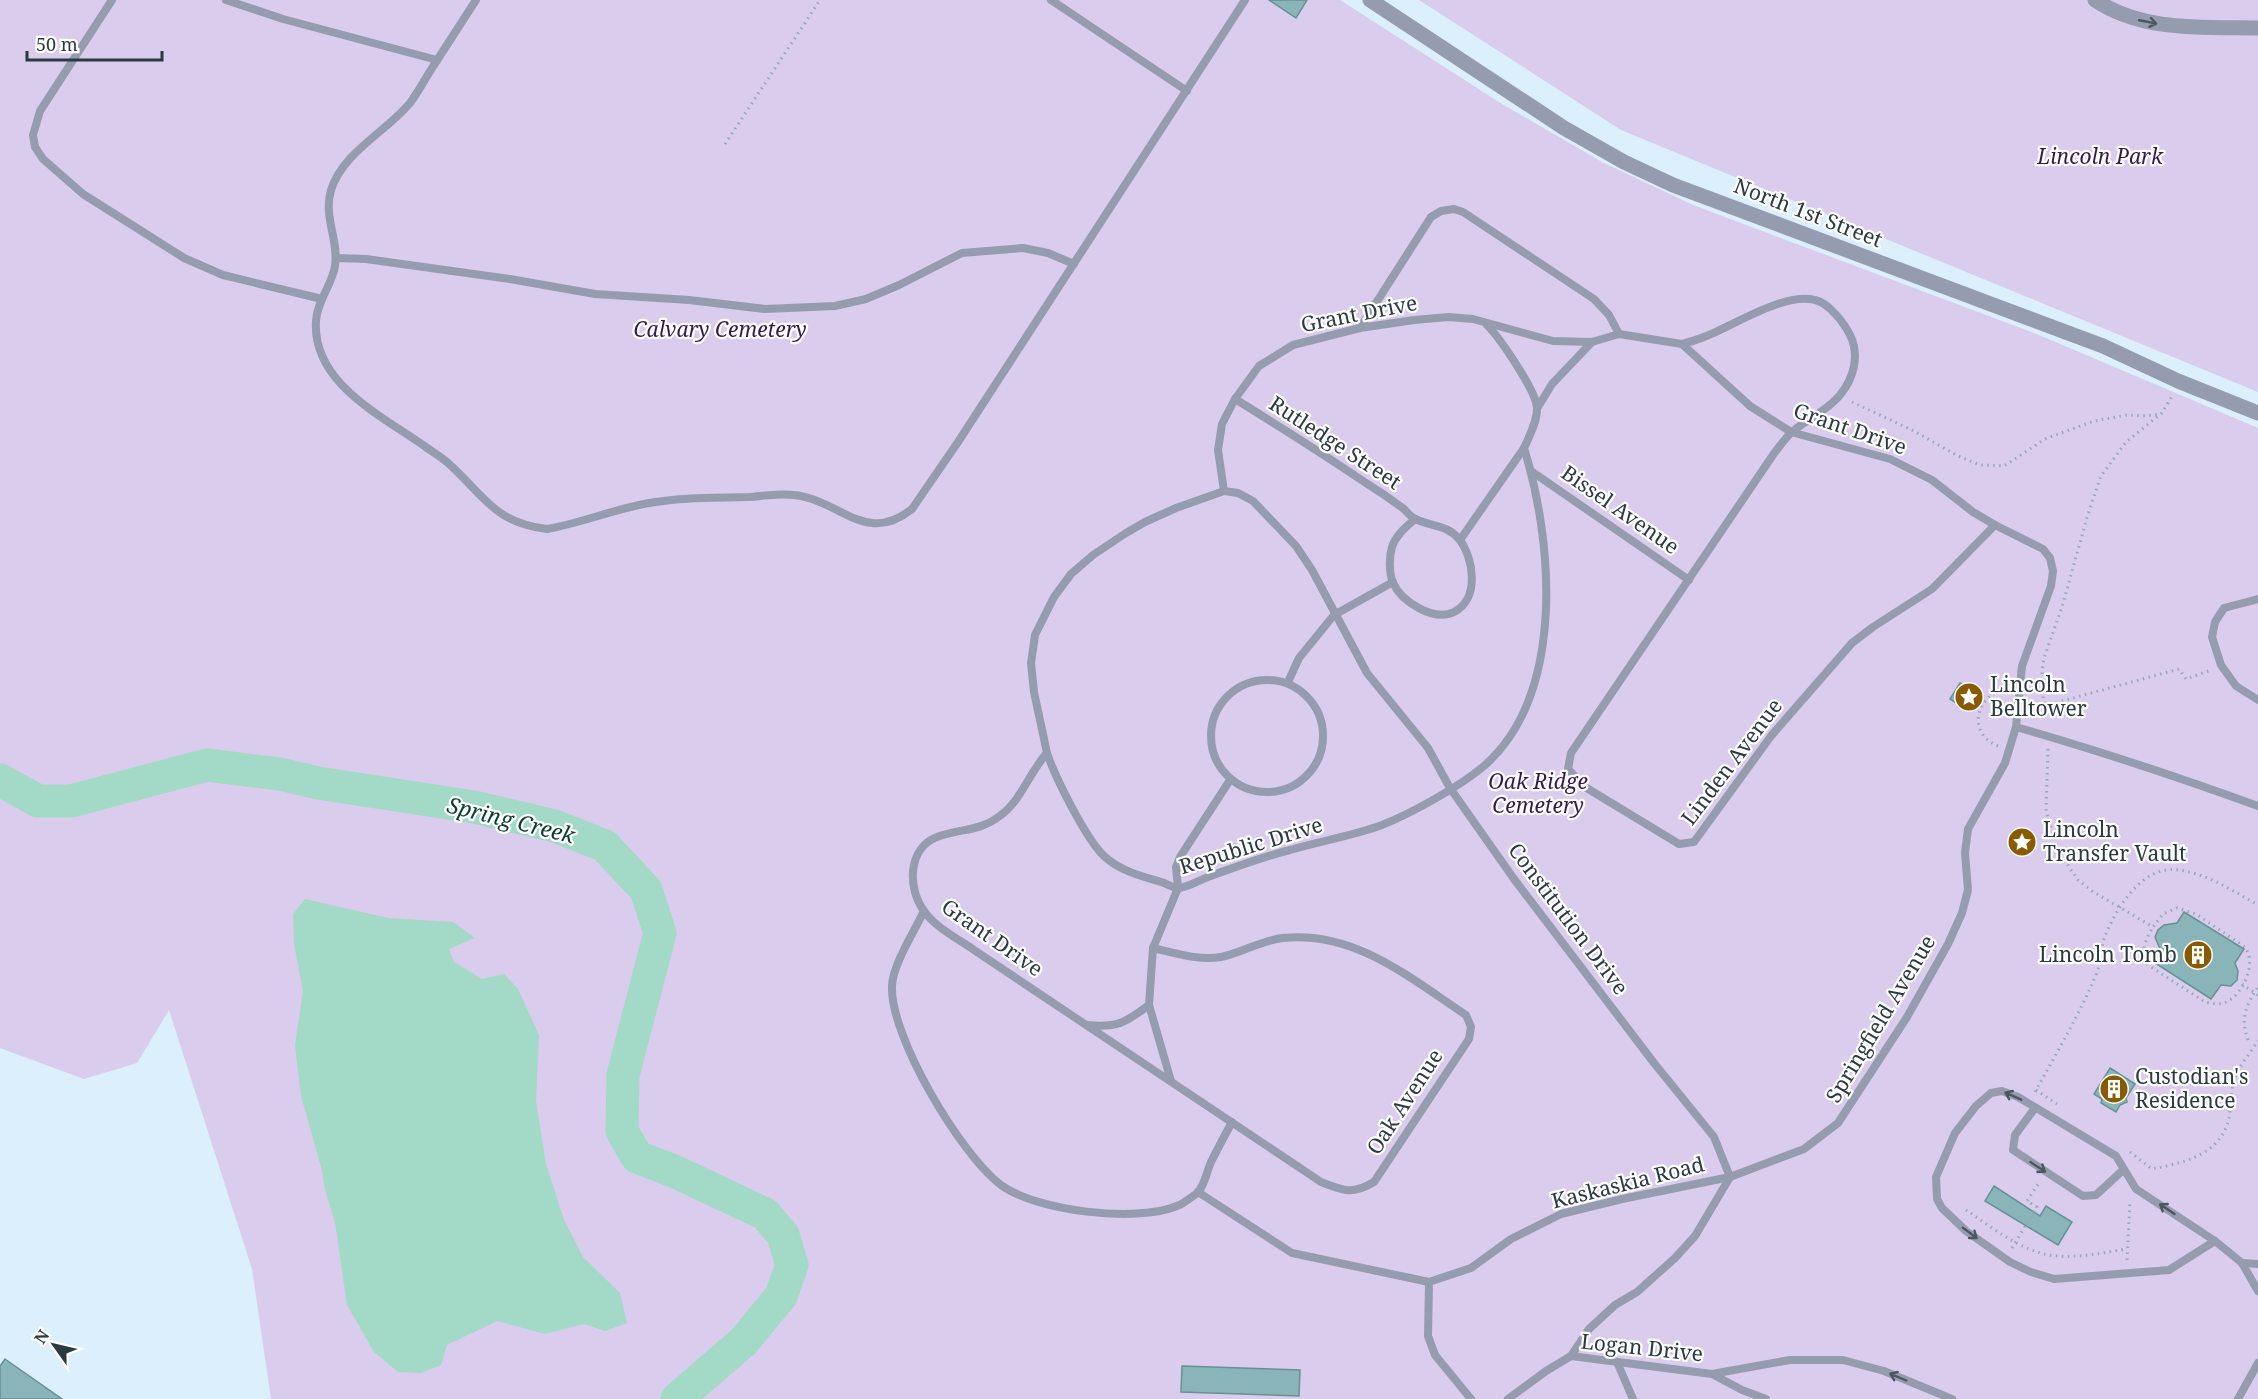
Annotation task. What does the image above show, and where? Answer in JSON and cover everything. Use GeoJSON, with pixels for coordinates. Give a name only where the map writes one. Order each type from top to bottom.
{"type":"FeatureCollection","features":[{"type":"Feature","properties":{"kind":"street","name":"North 1st Street"},"geometry":{"type":"LineString","coordinates":[[1370,0],[1564,128],[1624,162],[1673,185],[2103,346],[2178,381],[2258,413]]}},
{"type":"Feature","properties":{"kind":"street"},"geometry":{"type":"LineString","coordinates":[[2095,0],[2132,19],[2168,26],[2258,28]]}},
{"type":"Feature","properties":{"kind":"lane"},"geometry":{"type":"LineString","coordinates":[[112,0],[40,111],[33,135],[35,147],[43,159],[83,194],[184,258],[223,275],[322,299]]}},
{"type":"Feature","properties":{"kind":"lane"},"geometry":{"type":"LineString","coordinates":[[226,0],[317,28],[437,60]]}},
{"type":"Feature","properties":{"kind":"lane"},"geometry":{"type":"LineString","coordinates":[[476,0],[409,103],[357,153],[335,181],[327,213],[336,258],[334,275],[322,299],[316,318],[316,338],[325,363],[350,393],[449,464],[488,505],[511,520],[547,529],[650,502],[793,494],[816,499],[867,524],[878,525],[901,518],[912,509],[1245,0]]}},
{"type":"Feature","properties":{"kind":"lane"},"geometry":{"type":"LineString","coordinates":[[1051,0],[1187,91]]}},
{"type":"Feature","properties":{"kind":"lane"},"geometry":{"type":"LineString","coordinates":[[1360,328],[1431,217],[1441,211],[1454,210],[1476,219],[1594,299],[1609,315],[1619,334]]}},
{"type":"Feature","properties":{"kind":"lane"},"geometry":{"type":"LineString","coordinates":[[336,258],[510,279],[595,294],[689,300],[765,309],[835,306],[866,299],[962,253],[1023,248],[1048,253],[1074,264]]}},
{"type":"Feature","properties":{"kind":"lane"},"geometry":{"type":"LineString","coordinates":[[1682,344],[1703,338],[1775,305],[1794,300],[1816,300],[1830,308],[1850,334],[1854,346],[1855,362],[1852,375],[1840,395]]}},
{"type":"Feature","properties":{"kind":"lane","name":"Grant Drive"},"geometry":{"type":"LineString","coordinates":[[1224,491],[1218,450],[1222,424],[1235,399],[1259,366],[1293,345],[1360,328],[1448,317],[1473,319],[1553,341],[1592,342],[1619,334],[1682,344],[1750,406],[1791,432],[1890,459],[1932,480],[1973,512],[1995,525],[2043,549],[2050,558],[2053,571],[2051,586],[2022,666],[2016,727]]}},
{"type":"Feature","properties":{"kind":"lane"},"geometry":{"type":"LineString","coordinates":[[1486,324],[1517,365],[1538,407]]}},
{"type":"Feature","properties":{"kind":"lane"},"geometry":{"type":"LineString","coordinates":[[1460,540],[1524,448],[1533,428],[1538,407],[1552,384],[1592,342]]}},
{"type":"Feature","properties":{"kind":"lane","name":"Linden Avenue"},"geometry":{"type":"LineString","coordinates":[[1840,395],[1826,409],[1791,432],[1775,452],[1571,753],[1568,769],[1585,787],[1679,844],[1694,842],[1771,736],[1852,644],[1873,627],[1932,589],[1995,525]]}},
{"type":"Feature","properties":{"kind":"lane","name":"Rutledge Street"},"geometry":{"type":"LineString","coordinates":[[1235,399],[1386,496],[1415,519]]}},
{"type":"Feature","properties":{"kind":"lane","name":"Republic Drive"},"geometry":{"type":"LineString","coordinates":[[1047,753],[1052,769],[1067,798],[1103,855],[1124,870],[1178,888],[1289,850],[1330,841],[1382,825],[1450,788],[1484,766],[1507,741],[1519,720],[1539,667],[1544,641],[1545,574],[1542,538],[1531,471],[1524,448]]}},
{"type":"Feature","properties":{"kind":"lane","name":"Bissel Avenue"},"geometry":{"type":"LineString","coordinates":[[1531,471],[1689,580]]}},
{"type":"Feature","properties":{"kind":"lane"},"geometry":{"type":"LineString","coordinates":[[1047,753],[1034,692],[1031,663],[1035,635],[1054,597],[1078,568],[1126,533],[1176,508],[1224,491]]}},
{"type":"Feature","properties":{"kind":"lane","name":"Constitution Drive"},"geometry":{"type":"LineString","coordinates":[[1224,491],[1238,493],[1253,501],[1296,546],[1312,570],[1367,673],[1428,748],[1450,788],[1528,897],[1654,1063],[1714,1137],[1731,1177]]}},
{"type":"Feature","properties":{"kind":"lane"},"geometry":{"type":"LineString","coordinates":[[1415,519],[1450,531],[1460,540],[1471,566],[1473,581],[1467,598],[1456,611],[1445,615],[1429,613],[1405,597],[1393,582],[1390,561],[1393,544],[1400,532],[1415,519]]}},
{"type":"Feature","properties":{"kind":"lane"},"geometry":{"type":"LineString","coordinates":[[1287,682],[1299,658],[1334,615],[1393,582]]}},
{"type":"Feature","properties":{"kind":"lane"},"geometry":{"type":"LineString","coordinates":[[2258,599],[2224,608],[2215,622],[2212,637],[2222,665],[2236,686],[2258,700]]}},
{"type":"Feature","properties":{"kind":"lane"},"geometry":{"type":"LineString","coordinates":[[1267,679],[1287,682],[1312,701],[1322,719],[1324,738],[1321,754],[1309,774],[1296,785],[1273,792],[1249,790],[1230,780],[1216,762],[1210,738],[1213,718],[1227,694],[1244,684],[1267,679]]}},
{"type":"Feature","properties":{"kind":"lane"},"geometry":{"type":"LineString","coordinates":[[2016,727],[2176,776],[2258,806]]}},
{"type":"Feature","properties":{"kind":"lane","name":"Springfield Avenue"},"geometry":{"type":"LineString","coordinates":[[1731,1177],[1804,1149],[1838,1123],[1869,1079],[1948,945],[1962,913],[1968,890],[1965,853],[1968,829],[2005,763],[2016,727]]}},
{"type":"Feature","properties":{"kind":"lane","name":"Grant Drive"},"geometry":{"type":"LineString","coordinates":[[1047,753],[1035,766],[1015,803],[1000,816],[986,826],[938,837],[926,843],[919,851],[913,865],[912,882],[924,911],[942,928],[1321,1182],[1343,1191],[1360,1190]]}},
{"type":"Feature","properties":{"kind":"lane"},"geometry":{"type":"LineString","coordinates":[[1172,1082],[1149,1005],[1153,948],[1178,888],[1176,867],[1180,857],[1230,780]]}},
{"type":"Feature","properties":{"kind":"lane"},"geometry":{"type":"LineString","coordinates":[[924,911],[892,984],[893,1007],[907,1048],[932,1095],[968,1150],[986,1172],[1002,1186],[1034,1200],[1099,1213],[1152,1212],[1177,1206],[1198,1192],[1232,1122]]}},
{"type":"Feature","properties":{"kind":"lane","name":"Oak Avenue"},"geometry":{"type":"LineString","coordinates":[[1153,948],[1198,958],[1221,957],[1281,938],[1328,940],[1357,947],[1466,1015],[1471,1027],[1468,1039],[1374,1182],[1360,1190]]}},
{"type":"Feature","properties":{"kind":"lane"},"geometry":{"type":"LineString","coordinates":[[1086,1025],[1107,1027],[1119,1024],[1132,1018],[1149,1005]]}},
{"type":"Feature","properties":{"kind":"lane"},"geometry":{"type":"LineString","coordinates":[[2216,1241],[2173,1269],[2054,1279],[2031,1272],[2008,1261],[1965,1231],[1946,1214],[1937,1199],[1936,1178],[1955,1133],[1976,1106],[1992,1094],[2002,1091],[2116,1156],[2136,1189],[2216,1241],[2242,1263],[2258,1291]]}},
{"type":"Feature","properties":{"kind":"lane"},"geometry":{"type":"LineString","coordinates":[[2035,1108],[2015,1135],[2013,1150],[2083,1196],[2096,1195],[2123,1170]]}},
{"type":"Feature","properties":{"kind":"lane"},"geometry":{"type":"LineString","coordinates":[[1571,1356],[1589,1329],[1615,1305],[1637,1292],[1682,1251],[1702,1226],[1731,1177]]}},
{"type":"Feature","properties":{"kind":"lane","name":"Kaskaskia Road"},"geometry":{"type":"LineString","coordinates":[[1429,1282],[1471,1268],[1511,1239],[1561,1214],[1731,1177]]}},
{"type":"Feature","properties":{"kind":"lane"},"geometry":{"type":"LineString","coordinates":[[1198,1192],[1292,1253],[1429,1282],[1428,1336],[1435,1355],[1471,1399]]}},
{"type":"Feature","properties":{"kind":"lane"},"geometry":{"type":"LineString","coordinates":[[2242,1263],[2258,1264]]}},
{"type":"Feature","properties":{"kind":"lane","name":"Logan Drive"},"geometry":{"type":"LineString","coordinates":[[1508,1399],[1571,1356],[1712,1374],[1790,1360],[1843,1360],[1884,1371],[1952,1399]]}},
{"type":"Feature","properties":{"kind":"lane"},"geometry":{"type":"LineString","coordinates":[[1617,1362],[1633,1399]]}},
{"type":"Feature","properties":{"kind":"lane"},"geometry":{"type":"LineString","coordinates":[[2238,1399],[2258,1363]]}},
{"type":"Feature","properties":{"kind":"lane","name":"Logan Drive"},"geometry":{"type":"LineString","coordinates":[[1712,1374],[1742,1390],[1766,1399]]}},
{"type":"Feature","properties":{"kind":"path"},"geometry":{"type":"LineString","coordinates":[[725,144],[820,0]]}},
{"type":"Feature","properties":{"kind":"path"},"geometry":{"type":"LineString","coordinates":[[1840,395],[1980,465],[2004,466],[2044,439],[2094,421],[2127,415],[2146,416],[2162,413]]}},
{"type":"Feature","properties":{"kind":"path"},"geometry":{"type":"LineString","coordinates":[[2044,716],[2042,671],[2044,658],[2062,607],[2101,476],[2126,442],[2162,413],[2172,396]]}},
{"type":"Feature","properties":{"kind":"path"},"geometry":{"type":"LineString","coordinates":[[2044,703],[2055,703],[2179,669],[2186,679],[2215,668]]}},
{"type":"Feature","properties":{"kind":"path"},"geometry":{"type":"LineString","coordinates":[[2008,750],[1986,739],[1980,729],[1978,718],[1981,706],[1990,694],[2001,688],[2020,684]]}},
{"type":"Feature","properties":{"kind":"path"},"geometry":{"type":"LineString","coordinates":[[2048,749],[2046,811],[2057,846],[2078,880],[2119,908],[2153,927]]}},
{"type":"Feature","properties":{"kind":"path"},"geometry":{"type":"LineString","coordinates":[[2064,1108],[2035,1092],[2090,991],[2101,962],[2103,941],[2119,908],[2135,888],[2163,870],[2179,870],[2217,882],[2258,905]]}},
{"type":"Feature","properties":{"kind":"path"},"geometry":{"type":"LineString","coordinates":[[2185,909],[2233,938],[2250,954],[2249,972],[2242,984],[2234,995],[2223,1003],[2213,1004],[2198,998],[2148,965],[2145,960],[2144,946],[2153,927],[2163,914],[2170,910],[2185,909]]}},
{"type":"Feature","properties":{"kind":"path"},"geometry":{"type":"LineString","coordinates":[[2242,984],[2256,994]]}},
{"type":"Feature","properties":{"kind":"path"},"geometry":{"type":"LineString","coordinates":[[2248,1040],[2244,1030],[2245,1010],[2258,987]]}},
{"type":"Feature","properties":{"kind":"path"},"geometry":{"type":"LineString","coordinates":[[2126,1150],[2152,1169],[2181,1164],[2209,1149],[2220,1136],[2228,1120],[2235,1078],[2258,1041]]}},
{"type":"Feature","properties":{"kind":"path"},"geometry":{"type":"LineString","coordinates":[[2008,1261],[2015,1241],[2037,1207],[2027,1201],[2046,1172]]}},
{"type":"Feature","properties":{"kind":"path"},"geometry":{"type":"LineString","coordinates":[[2129,1274],[2126,1249],[2130,1199],[2136,1189]]}},
{"type":"Feature","properties":{"kind":"path"},"geometry":{"type":"LineString","coordinates":[[1966,1210],[2024,1248],[2055,1256],[2089,1255],[2126,1249]]}},
{"type":"Feature","properties":{"kind":"green space"},"geometry":{"type":"Polygon","coordinates":[[[0,0],[1340,0],[1502,104],[1602,162],[1693,205],[2039,335],[2258,428],[2258,1399],[271,1399],[252,1269],[169,1010],[137,1063],[84,1079],[0,1048],[0,0]]]}},
{"type":"Feature","properties":{"kind":"green space","name":"Lincoln Park"},"geometry":{"type":"Polygon","coordinates":[[[1419,0],[2258,0],[2258,392],[1621,130],[1419,0]]]}},
{"type":"Feature","properties":{"kind":"shaded area"},"geometry":{"type":"Polygon","coordinates":[[[305,899],[388,918],[453,922],[475,938],[449,949],[454,962],[482,979],[504,974],[518,989],[539,1035],[536,1101],[546,1164],[564,1220],[583,1257],[620,1293],[627,1323],[605,1331],[584,1324],[545,1334],[497,1321],[447,1345],[441,1365],[421,1373],[398,1372],[374,1352],[347,1305],[335,1222],[301,1096],[295,1045],[303,991],[294,944],[293,914],[305,899]]]}},
{"type":"Feature","properties":{"kind":"building"},"geometry":{"type":"Polygon","coordinates":[[[1269,0],[1307,0],[1296,18],[1269,0]]]}},
{"type":"Feature","properties":{"kind":"building"},"geometry":{"type":"Polygon","coordinates":[[[1960,683],[1978,694],[1967,710],[1950,699],[1960,683]]]}},
{"type":"Feature","properties":{"kind":"building"},"geometry":{"type":"Polygon","coordinates":[[[2013,834],[2031,838],[2028,853],[2011,850],[2013,834]]]}},
{"type":"Feature","properties":{"kind":"building","name":"Lincoln Tomb"},"geometry":{"type":"Polygon","coordinates":[[[2184,912],[2244,949],[2235,963],[2238,971],[2237,980],[2231,986],[2221,985],[2211,999],[2152,961],[2160,949],[2155,937],[2158,930],[2164,925],[2177,923],[2184,912]]]}},
{"type":"Feature","properties":{"kind":"building","name":"Custodian's Residence"},"geometry":{"type":"Polygon","coordinates":[[[2110,1068],[2135,1084],[2126,1098],[2127,1102],[2120,1105],[2116,1112],[2101,1103],[2102,1099],[2094,1094],[2110,1068]]]}},
{"type":"Feature","properties":{"kind":"building"},"geometry":{"type":"Polygon","coordinates":[[[1994,1186],[2040,1216],[2046,1206],[2072,1222],[2058,1245],[1985,1201],[1994,1186]]]}},
{"type":"Feature","properties":{"kind":"building"},"geometry":{"type":"Polygon","coordinates":[[[5,1359],[62,1399],[0,1399],[0,1366],[5,1359]]]}},
{"type":"Feature","properties":{"kind":"building"},"geometry":{"type":"Polygon","coordinates":[[[1182,1366],[1300,1370],[1299,1396],[1181,1392],[1182,1366]]]}},
{"type":"Feature","properties":{"kind":"waterway","name":"Spring Creek"},"geometry":{"type":"LineString","coordinates":[[0,780],[38,801],[71,801],[207,765],[280,774],[318,783],[474,807],[555,826],[605,846],[646,890],[660,933],[623,1075],[622,1131],[637,1157],[676,1172],[765,1214],[783,1235],[792,1265],[781,1296],[744,1341],[677,1399]]}},
{"type":"Feature","properties":{"kind":"place","name":"Lincoln Belltower"},"geometry":{"type":"Point","coordinates":[1969,697]}},
{"type":"Feature","properties":{"kind":"place","name":"Lincoln Transfer Vault"},"geometry":{"type":"Point","coordinates":[2022,842]}},
{"type":"Feature","properties":{"kind":"place","name":"Lincoln Tomb"},"geometry":{"type":"Point","coordinates":[2198,955]}},
{"type":"Feature","properties":{"kind":"place","name":"Custodian's Residence"},"geometry":{"type":"Point","coordinates":[2114,1089]}},
{"type":"Feature","properties":{"kind":"park label","name":"Calvary Cemetery"},"geometry":{"type":"Point","coordinates":[720,330]}},
{"type":"Feature","properties":{"kind":"park label","name":"Oak Ridge Cemetery"},"geometry":{"type":"Point","coordinates":[1538,794]}}]}
